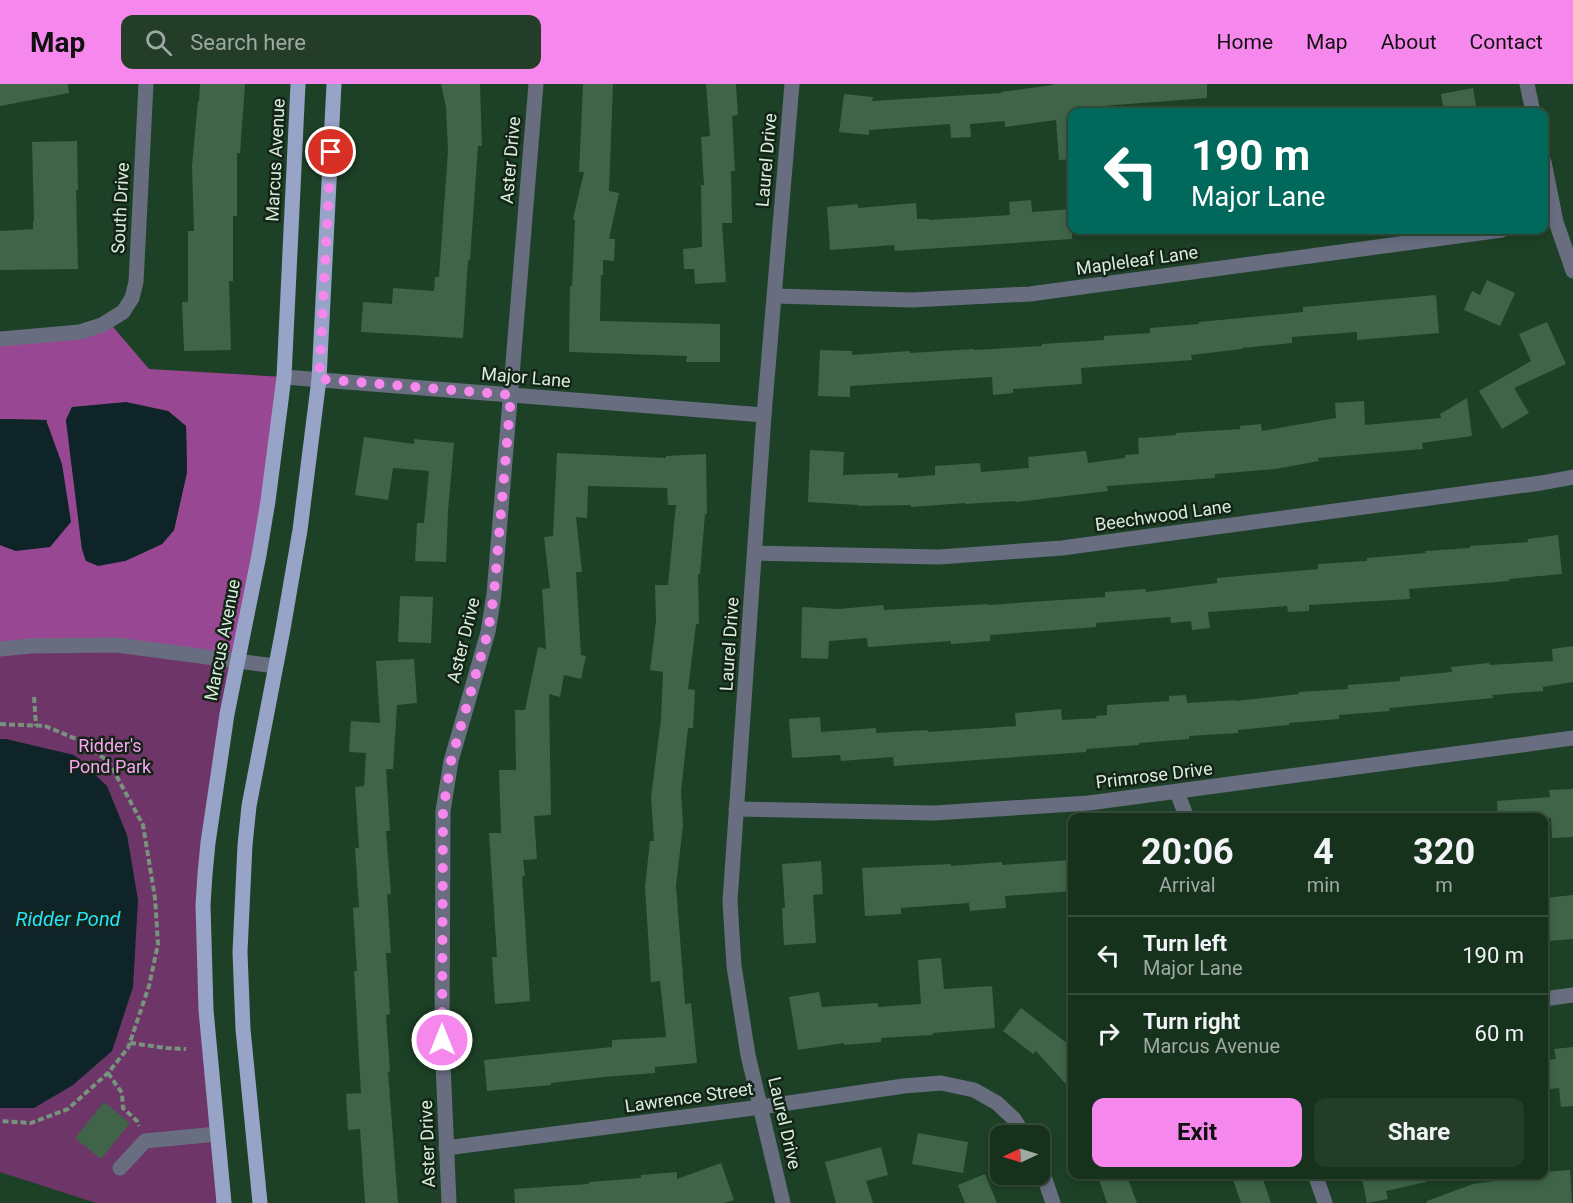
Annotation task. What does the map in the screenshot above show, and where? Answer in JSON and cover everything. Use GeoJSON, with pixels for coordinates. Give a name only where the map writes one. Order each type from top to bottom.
{"type":"FeatureCollection","features":[{"type":"Feature","properties":{"kind":"main road","name":"Marcus Avenue"},"geometry":{"type":"LineString","coordinates":[[224,1203],[206,1010],[204,874],[227,714],[268,501],[284,377],[298,84]]}},
{"type":"Feature","properties":{"kind":"main road"},"geometry":{"type":"LineString","coordinates":[[260,1203],[243,1029],[240,952],[245,845],[249,806],[300,530],[319,379],[334,84]]}},
{"type":"Feature","properties":{"kind":"street","name":"South Drive"},"geometry":{"type":"LineString","coordinates":[[0,339],[80,332],[102,325],[123,312],[132,298],[136,282],[146,84]]}},
{"type":"Feature","properties":{"kind":"street","name":"Aster Drive"},"geometry":{"type":"LineString","coordinates":[[449,1203],[442,1040],[443,811],[451,761],[488,632],[494,594],[536,84]]}},
{"type":"Feature","properties":{"kind":"street","name":"Laurel Drive"},"geometry":{"type":"LineString","coordinates":[[783,1203],[748,1055],[734,966],[730,901],[765,415],[792,84]]}},
{"type":"Feature","properties":{"kind":"street"},"geometry":{"type":"LineString","coordinates":[[1527,84],[1532,108]]}},
{"type":"Feature","properties":{"kind":"street"},"geometry":{"type":"LineString","coordinates":[[1548,203],[1550,223],[1573,271]]}},
{"type":"Feature","properties":{"kind":"street","name":"Mapleleaf Lane"},"geometry":{"type":"LineString","coordinates":[[775,296],[912,300],[1030,294],[1472,234]]}},
{"type":"Feature","properties":{"kind":"street","name":"Major Lane"},"geometry":{"type":"LineString","coordinates":[[284,377],[765,415]]}},
{"type":"Feature","properties":{"kind":"street","name":"Beechwood Lane"},"geometry":{"type":"LineString","coordinates":[[755,553],[939,557],[1062,548],[1573,477]]}},
{"type":"Feature","properties":{"kind":"street"},"geometry":{"type":"LineString","coordinates":[[0,649],[31,646],[117,645],[275,666]]}},
{"type":"Feature","properties":{"kind":"street","name":"Primrose Drive"},"geometry":{"type":"LineString","coordinates":[[736,809],[935,813],[1089,803],[1573,738]]}},
{"type":"Feature","properties":{"kind":"street"},"geometry":{"type":"LineString","coordinates":[[1177,792],[1185,813]]}},
{"type":"Feature","properties":{"kind":"street"},"geometry":{"type":"LineString","coordinates":[[1548,998],[1573,994]]}},
{"type":"Feature","properties":{"kind":"street","name":"Lawrence Street"},"geometry":{"type":"LineString","coordinates":[[447,1148],[904,1086],[941,1083],[974,1090],[997,1103],[1018,1125]]}},
{"type":"Feature","properties":{"kind":"street"},"geometry":{"type":"LineString","coordinates":[[120,1168],[145,1140],[218,1134]]}},
{"type":"Feature","properties":{"kind":"street"},"geometry":{"type":"LineString","coordinates":[[1317,1179],[1325,1203]]}},
{"type":"Feature","properties":{"kind":"street"},"geometry":{"type":"LineString","coordinates":[[1047,1185],[1053,1203]]}},
{"type":"Feature","properties":{"kind":"path"},"geometry":{"type":"LineString","coordinates":[[34,697],[36,726]]}},
{"type":"Feature","properties":{"kind":"path"},"geometry":{"type":"LineString","coordinates":[[0,724],[45,726],[81,741],[109,762],[143,825],[155,898],[158,944],[149,986],[130,1043],[108,1073],[68,1109],[31,1123],[0,1121]]}},
{"type":"Feature","properties":{"kind":"path"},"geometry":{"type":"LineString","coordinates":[[130,1043],[186,1049]]}},
{"type":"Feature","properties":{"kind":"path"},"geometry":{"type":"LineString","coordinates":[[108,1073],[122,1093],[123,1108],[137,1121],[145,1140]]}},
{"type":"Feature","properties":{"kind":"green space","name":"Ridder's Pond Park"},"geometry":{"type":"Polygon","coordinates":[[[31,646],[238,661],[205,874],[224,1203],[96,1203],[0,1172],[0,649],[31,646]]]}},
{"type":"Feature","properties":{"kind":"shaded area"},"geometry":{"type":"Polygon","coordinates":[[[108,321],[149,369],[284,377],[238,661],[117,645],[0,649],[0,545],[16,551],[47,420],[0,419],[0,339],[108,321]],[[72,407],[66,420],[82,549],[86,561],[125,561],[162,544],[174,530],[187,472],[186,426],[168,411],[72,407]]]}},
{"type":"Feature","properties":{"kind":"water"},"geometry":{"type":"Polygon","coordinates":[[[126,402],[168,411],[186,426],[187,472],[174,530],[162,544],[125,561],[98,566],[86,561],[82,549],[66,420],[72,407],[126,402]]]}},
{"type":"Feature","properties":{"kind":"water"},"geometry":{"type":"Polygon","coordinates":[[[0,419],[46,420],[62,464],[71,522],[50,547],[16,551],[0,545],[0,419]]]}},
{"type":"Feature","properties":{"kind":"water","name":"Ridder Pond"},"geometry":{"type":"Polygon","coordinates":[[[0,739],[74,755],[107,786],[127,835],[138,900],[133,987],[112,1051],[73,1085],[34,1108],[0,1108],[0,739]]]}},
{"type":"Feature","properties":{"kind":"building"},"geometry":{"type":"Polygon","coordinates":[[[0,84],[68,84],[69,93],[0,106],[0,84]]]}},
{"type":"Feature","properties":{"kind":"building"},"geometry":{"type":"Polygon","coordinates":[[[200,84],[245,84],[240,153],[237,153],[237,216],[233,216],[233,281],[229,281],[231,350],[184,351],[182,302],[188,302],[188,231],[194,231],[192,166],[200,84]]]}},
{"type":"Feature","properties":{"kind":"building"},"geometry":{"type":"Polygon","coordinates":[[[441,84],[480,84],[482,146],[478,146],[463,338],[361,332],[363,302],[392,304],[393,288],[434,291],[435,277],[439,277],[448,151],[446,107],[441,84]]]}},
{"type":"Feature","properties":{"kind":"building"},"geometry":{"type":"Polygon","coordinates":[[[583,84],[613,84],[609,191],[619,193],[609,239],[615,239],[614,261],[603,260],[600,321],[720,324],[720,362],[686,362],[687,356],[569,352],[570,286],[572,286],[575,220],[573,219],[584,172],[579,172],[583,84]]]}},
{"type":"Feature","properties":{"kind":"building"},"geometry":{"type":"Polygon","coordinates":[[[706,84],[736,84],[738,115],[732,116],[735,171],[731,171],[732,223],[722,223],[726,282],[695,284],[694,269],[684,269],[683,249],[702,247],[701,185],[704,185],[701,137],[710,136],[706,84]]]}},
{"type":"Feature","properties":{"kind":"building"},"geometry":{"type":"Polygon","coordinates":[[[1207,84],[1207,98],[1068,108],[1068,159],[1059,160],[1056,120],[1005,127],[1005,121],[970,124],[971,137],[951,138],[950,124],[869,130],[869,135],[839,132],[844,94],[873,97],[872,101],[1001,93],[1053,85],[1207,84]]]}},
{"type":"Feature","properties":{"kind":"building"},"geometry":{"type":"Polygon","coordinates":[[[1473,88],[1476,108],[1443,108],[1441,94],[1473,88]]]}},
{"type":"Feature","properties":{"kind":"building"},"geometry":{"type":"Polygon","coordinates":[[[77,141],[78,269],[0,270],[0,231],[33,229],[32,142],[77,141]]]}},
{"type":"Feature","properties":{"kind":"building"},"geometry":{"type":"Polygon","coordinates":[[[1031,200],[1032,212],[1068,209],[1068,234],[1072,234],[1072,239],[895,251],[894,245],[830,250],[827,207],[858,204],[858,208],[916,203],[917,219],[929,220],[1010,215],[1009,202],[1031,200]]]}},
{"type":"Feature","properties":{"kind":"building"},"geometry":{"type":"Polygon","coordinates":[[[1487,280],[1515,293],[1500,326],[1464,310],[1472,291],[1480,295],[1487,280]]]}},
{"type":"Feature","properties":{"kind":"building"},"geometry":{"type":"Polygon","coordinates":[[[1436,295],[1439,333],[1357,340],[1357,332],[1292,337],[1292,343],[1191,355],[1192,360],[1081,368],[1082,384],[1013,389],[1013,393],[993,395],[992,377],[850,386],[850,397],[818,396],[820,350],[852,351],[852,355],[1042,346],[1042,344],[1104,340],[1104,336],[1150,333],[1150,328],[1303,312],[1303,307],[1436,295]]]}},
{"type":"Feature","properties":{"kind":"building"},"geometry":{"type":"Polygon","coordinates":[[[1547,322],[1566,364],[1514,388],[1529,413],[1502,429],[1479,391],[1531,361],[1519,334],[1547,322]]]}},
{"type":"Feature","properties":{"kind":"building"},"geometry":{"type":"Polygon","coordinates":[[[1467,398],[1472,436],[1422,443],[1423,449],[1318,458],[1319,461],[1275,469],[1215,474],[1215,478],[1107,486],[1108,491],[1016,502],[911,507],[911,505],[858,506],[808,502],[810,450],[844,452],[843,475],[898,473],[898,478],[935,475],[935,466],[980,463],[981,472],[1029,468],[1028,457],[1086,451],[1088,463],[1125,458],[1125,455],[1139,454],[1138,438],[1240,429],[1240,426],[1261,424],[1262,431],[1336,418],[1335,403],[1364,401],[1365,425],[1441,418],[1440,414],[1467,398]]]}},
{"type":"Feature","properties":{"kind":"building"},"geometry":{"type":"Polygon","coordinates":[[[364,437],[414,444],[414,439],[454,443],[446,562],[415,561],[417,523],[424,523],[429,471],[393,468],[388,500],[355,495],[364,437]]]}},
{"type":"Feature","properties":{"kind":"building"},"geometry":{"type":"Polygon","coordinates":[[[557,453],[666,458],[666,456],[706,454],[707,514],[705,514],[700,574],[698,574],[699,624],[696,624],[688,689],[695,690],[693,728],[688,728],[681,791],[683,825],[676,886],[685,1004],[691,1003],[697,1063],[655,1067],[655,1073],[487,1091],[484,1060],[612,1047],[612,1040],[666,1037],[660,981],[651,982],[645,887],[650,841],[654,841],[651,797],[661,719],[663,672],[650,670],[656,621],[655,585],[668,585],[676,505],[668,505],[667,488],[588,486],[587,518],[576,517],[582,572],[576,572],[581,655],[586,656],[581,679],[564,675],[560,697],[549,694],[551,815],[534,816],[537,859],[523,860],[525,876],[522,876],[530,1001],[495,1004],[492,957],[497,957],[489,833],[501,833],[499,770],[516,770],[515,710],[525,710],[538,647],[546,649],[542,589],[550,588],[544,537],[553,536],[557,453]]]}},
{"type":"Feature","properties":{"kind":"building"},"geometry":{"type":"Polygon","coordinates":[[[1558,535],[1562,574],[1409,589],[1410,599],[1309,605],[1309,611],[1288,612],[1287,606],[1208,612],[1210,628],[1192,630],[1191,621],[1171,623],[1170,617],[1096,623],[1096,627],[990,635],[990,641],[951,644],[951,641],[868,647],[867,638],[829,641],[828,659],[801,658],[802,607],[838,609],[883,605],[884,610],[1105,597],[1105,592],[1146,589],[1146,592],[1217,583],[1217,578],[1318,569],[1318,564],[1367,561],[1367,558],[1426,553],[1425,551],[1528,542],[1528,539],[1558,535]]]}},
{"type":"Feature","properties":{"kind":"building"},"geometry":{"type":"Polygon","coordinates":[[[400,596],[433,597],[431,643],[398,642],[400,596]]]}},
{"type":"Feature","properties":{"kind":"building"},"geometry":{"type":"Polygon","coordinates":[[[1573,646],[1573,682],[1543,687],[1543,691],[1389,708],[1390,711],[1339,715],[1339,719],[1238,730],[1238,733],[1189,736],[1189,739],[1139,743],[1139,745],[1086,749],[1086,752],[894,766],[893,757],[841,761],[840,755],[792,758],[789,719],[820,717],[821,732],[876,728],[876,733],[928,730],[928,732],[1016,726],[1015,713],[1061,709],[1062,720],[1097,718],[1096,716],[1107,715],[1107,705],[1169,701],[1169,696],[1186,695],[1187,703],[1236,701],[1299,694],[1299,692],[1348,689],[1348,685],[1400,681],[1400,677],[1452,672],[1451,667],[1553,661],[1552,649],[1573,646]]]}},
{"type":"Feature","properties":{"kind":"building"},"geometry":{"type":"Polygon","coordinates":[[[414,659],[417,703],[397,705],[393,769],[386,769],[390,831],[386,831],[391,894],[387,894],[391,953],[386,953],[390,1014],[386,1015],[398,1203],[365,1203],[360,1129],[348,1130],[346,1094],[361,1093],[353,908],[359,907],[355,848],[359,848],[355,787],[364,786],[366,753],[349,752],[351,721],[380,723],[376,661],[414,659]]]}},
{"type":"Feature","properties":{"kind":"building"},"geometry":{"type":"Polygon","coordinates":[[[1573,789],[1573,837],[1552,838],[1551,818],[1548,818],[1548,813],[1498,813],[1497,801],[1550,797],[1549,790],[1573,789]]]}},
{"type":"Feature","properties":{"kind":"building"},"geometry":{"type":"Polygon","coordinates":[[[1068,860],[1068,891],[1005,896],[1006,908],[970,911],[969,903],[901,908],[901,914],[865,916],[862,868],[951,864],[951,866],[1002,862],[1002,865],[1068,860]]]}},
{"type":"Feature","properties":{"kind":"building"},"geometry":{"type":"Polygon","coordinates":[[[821,861],[823,894],[813,895],[816,943],[784,945],[782,908],[785,908],[782,864],[821,861]]]}},
{"type":"Feature","properties":{"kind":"building"},"geometry":{"type":"Polygon","coordinates":[[[1573,895],[1573,939],[1549,941],[1548,898],[1573,895]]]}},
{"type":"Feature","properties":{"kind":"building"},"geometry":{"type":"Polygon","coordinates":[[[941,958],[944,989],[992,986],[995,1028],[881,1038],[881,1042],[844,1045],[844,1043],[798,1050],[789,997],[819,992],[822,1007],[878,1003],[878,1007],[921,1004],[918,960],[941,958]]]}},
{"type":"Feature","properties":{"kind":"building"},"geometry":{"type":"Polygon","coordinates":[[[1021,1008],[1068,1044],[1068,1087],[1036,1051],[1033,1054],[1003,1031],[1021,1008]]]}},
{"type":"Feature","properties":{"kind":"building"},"geometry":{"type":"Polygon","coordinates":[[[1573,1047],[1573,1106],[1561,1107],[1559,1088],[1548,1089],[1548,1060],[1556,1059],[1554,1049],[1573,1047]]]}},
{"type":"Feature","properties":{"kind":"building"},"geometry":{"type":"Polygon","coordinates":[[[104,1102],[130,1123],[101,1159],[75,1138],[104,1102]]]}},
{"type":"Feature","properties":{"kind":"building"},"geometry":{"type":"Polygon","coordinates":[[[918,1133],[968,1142],[963,1173],[912,1164],[918,1133]]]}},
{"type":"Feature","properties":{"kind":"building"},"geometry":{"type":"Polygon","coordinates":[[[881,1147],[888,1175],[866,1181],[873,1203],[836,1203],[825,1162],[881,1147]]]}},
{"type":"Feature","properties":{"kind":"building"},"geometry":{"type":"Polygon","coordinates":[[[721,1163],[734,1200],[724,1203],[515,1203],[514,1189],[589,1184],[589,1182],[641,1178],[641,1175],[677,1172],[677,1179],[721,1163]]]}},
{"type":"Feature","properties":{"kind":"building"},"geometry":{"type":"Polygon","coordinates":[[[1570,1170],[1572,1203],[1427,1203],[1427,1201],[1473,1184],[1508,1179],[1548,1179],[1548,1172],[1570,1170]]]}},
{"type":"Feature","properties":{"kind":"building"},"geometry":{"type":"Polygon","coordinates":[[[985,1174],[997,1203],[965,1203],[958,1185],[985,1174]]]}},
{"type":"Feature","properties":{"kind":"building"},"geometry":{"type":"Polygon","coordinates":[[[1099,1179],[1128,1179],[1137,1203],[1107,1203],[1099,1179]]]}},
{"type":"Feature","properties":{"kind":"building"},"geometry":{"type":"Polygon","coordinates":[[[1233,1179],[1263,1179],[1271,1203],[1241,1203],[1233,1179]]]}},
{"type":"Feature","properties":{"kind":"building"},"geometry":{"type":"Polygon","coordinates":[[[1362,1179],[1426,1179],[1426,1182],[1386,1191],[1388,1199],[1367,1203],[1362,1179]]]}},
{"type":"Feature","properties":{"kind":"route"},"geometry":{"type":"LineString","coordinates":[[331,152],[319,379],[511,395],[494,594],[488,632],[451,761],[443,811],[442,1040]]}}]}
